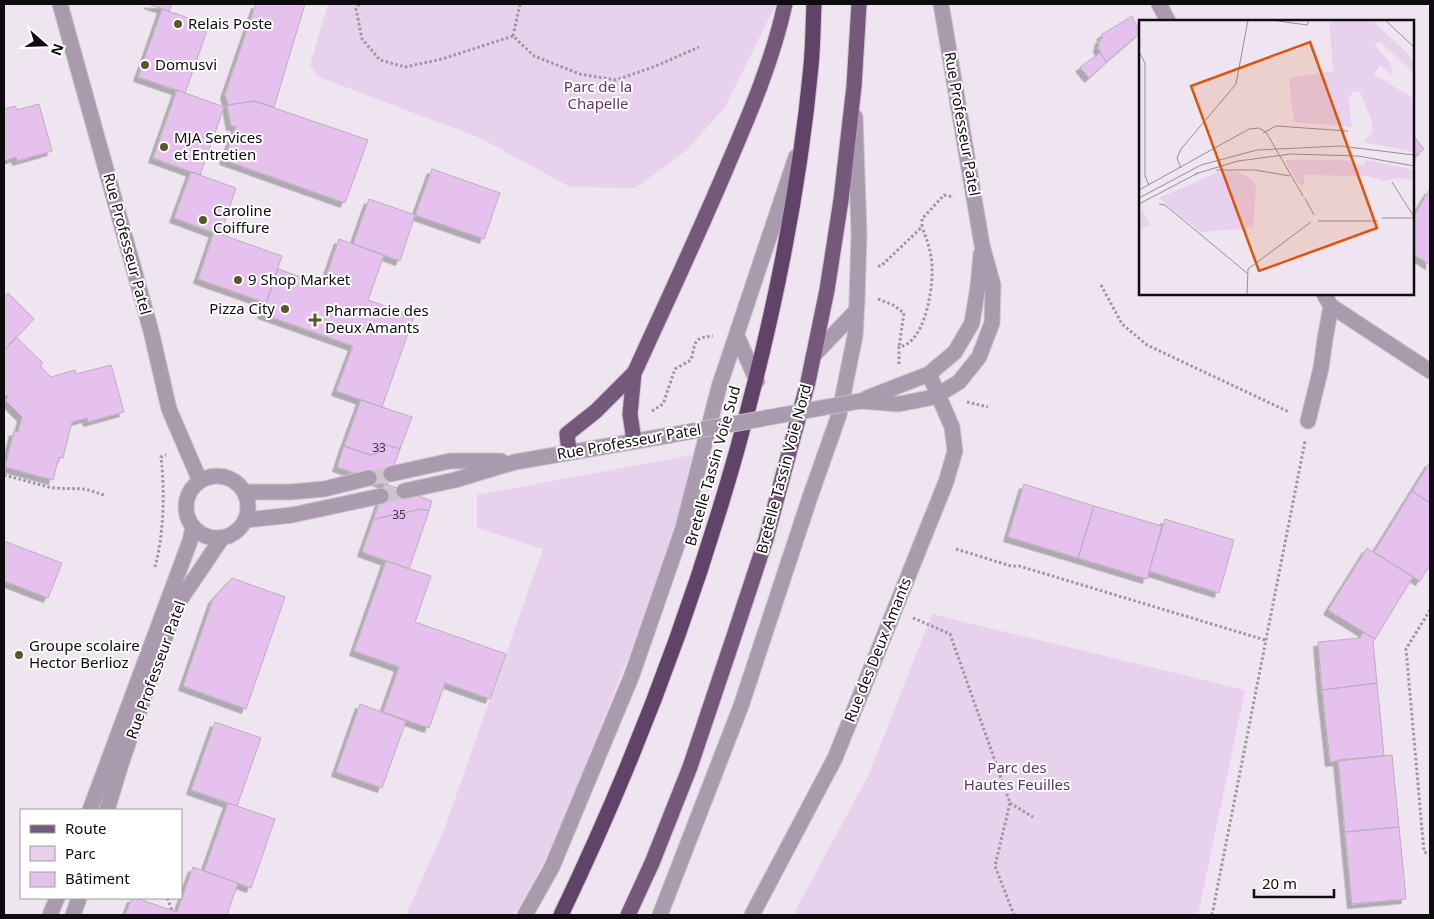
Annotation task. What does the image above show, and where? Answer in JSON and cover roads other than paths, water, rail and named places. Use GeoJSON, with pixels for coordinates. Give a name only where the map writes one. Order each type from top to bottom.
{"type":"FeatureCollection","features":[{"type":"Feature","properties":{"kind":"highway","name":"Bretelle Tassin Voie Sud"},"geometry":{"type":"LineString","coordinates":[[561,915],[659,690],[720,512],[757,380],[780,280],[804,134],[812,64],[814,4]]}},
{"type":"Feature","properties":{"kind":"main road"},"geometry":{"type":"LineString","coordinates":[[569,452],[567,434],[596,411],[634,372],[701,228],[748,118],[770,60],[784,4]]}},
{"type":"Feature","properties":{"kind":"main road","name":"Bretelle Tassin Voie Nord"},"geometry":{"type":"LineString","coordinates":[[628,915],[652,863],[690,767],[766,539],[808,382],[841,200],[854,86],[859,4]]}},
{"type":"Feature","properties":{"kind":"main road"},"geometry":{"type":"LineString","coordinates":[[634,372],[630,414],[634,441]]}},
{"type":"Feature","properties":{"kind":"street","name":"Rue Professeur Patel"},"geometry":{"type":"LineString","coordinates":[[60,4],[151,332],[169,409],[200,481]]}},
{"type":"Feature","properties":{"kind":"street","name":"Rue Professeur Patel"},"geometry":{"type":"LineString","coordinates":[[860,401],[899,404],[939,394],[959,382],[979,357],[992,323],[993,284],[982,245],[941,4]]}},
{"type":"Feature","properties":{"kind":"street"},"geometry":{"type":"LineString","coordinates":[[1159,4],[1167,20]]}},
{"type":"Feature","properties":{"kind":"street"},"geometry":{"type":"LineString","coordinates":[[660,915],[741,706],[839,415],[855,336],[859,232],[854,86]]}},
{"type":"Feature","properties":{"kind":"street"},"geometry":{"type":"LineString","coordinates":[[525,915],[552,867],[632,675],[683,528],[719,387],[804,134]]}},
{"type":"Feature","properties":{"kind":"street","name":"Rue Professeur Patel"},"geometry":{"type":"LineString","coordinates":[[404,491],[455,480],[515,462],[860,401],[929,374],[955,352],[972,324],[982,245]]}},
{"type":"Feature","properties":{"kind":"street"},"geometry":{"type":"LineString","coordinates":[[1308,421],[1321,368],[1328,300],[1430,371]]}},
{"type":"Feature","properties":{"kind":"street"},"geometry":{"type":"LineString","coordinates":[[813,356],[856,311]]}},
{"type":"Feature","properties":{"kind":"street"},"geometry":{"type":"LineString","coordinates":[[737,336],[757,380]]}},
{"type":"Feature","properties":{"kind":"street","name":"Rue des Deux Amants"},"geometry":{"type":"LineString","coordinates":[[752,915],[835,758],[946,482],[955,451],[952,427],[929,374]]}},
{"type":"Feature","properties":{"kind":"street","name":"Rue Professeur Patel"},"geometry":{"type":"LineString","coordinates":[[391,474],[450,461],[515,462]]}},
{"type":"Feature","properties":{"kind":"street"},"geometry":{"type":"LineString","coordinates":[[220,476],[238,484],[245,492],[248,501],[248,511],[246,520],[240,529],[222,538],[211,538],[201,534],[193,527],[188,518],[186,508],[188,497],[200,481],[220,476]]}},
{"type":"Feature","properties":{"kind":"street"},"geometry":{"type":"LineString","coordinates":[[245,492],[290,492],[324,489],[369,478]]}},
{"type":"Feature","properties":{"kind":"street"},"geometry":{"type":"LineString","coordinates":[[246,520],[292,514],[382,496]]}},
{"type":"Feature","properties":{"kind":"street","name":"Rue Professeur Patel"},"geometry":{"type":"LineString","coordinates":[[90,809],[190,541],[193,527]]}},
{"type":"Feature","properties":{"kind":"street","name":"Rue Professeur Patel"},"geometry":{"type":"LineString","coordinates":[[107,809],[122,761],[169,626],[180,600],[222,538]]}},
{"type":"Feature","properties":{"kind":"street"},"geometry":{"type":"LineString","coordinates":[[50,915],[57,899]]}},
{"type":"Feature","properties":{"kind":"street"},"geometry":{"type":"LineString","coordinates":[[73,915],[79,899]]}},
{"type":"Feature","properties":{"kind":"tunnel"},"geometry":{"type":"LineString","coordinates":[[369,478],[391,474]]}},
{"type":"Feature","properties":{"kind":"tunnel"},"geometry":{"type":"LineString","coordinates":[[381,496],[404,491]]}},
{"type":"Feature","properties":{"kind":"place","name":"Relais Poste"},"geometry":{"type":"Point","coordinates":[178,24]}},
{"type":"Feature","properties":{"kind":"place","name":"Domusvi"},"geometry":{"type":"Point","coordinates":[145,65]}},
{"type":"Feature","properties":{"kind":"place","name":"MJA Services et Entretien"},"geometry":{"type":"Point","coordinates":[164,147]}},
{"type":"Feature","properties":{"kind":"place","name":"Caroline Coiffure"},"geometry":{"type":"Point","coordinates":[203,220]}},
{"type":"Feature","properties":{"kind":"place","name":"9 Shop Market"},"geometry":{"type":"Point","coordinates":[238,280]}},
{"type":"Feature","properties":{"kind":"place","name":"Pizza City"},"geometry":{"type":"Point","coordinates":[285,309]}},
{"type":"Feature","properties":{"kind":"place","name":"Pharmacie des Deux Amants"},"geometry":{"type":"Point","coordinates":[315,320]}},
{"type":"Feature","properties":{"kind":"place","name":"Groupe scolaire Hector Berlioz"},"geometry":{"type":"Point","coordinates":[19,655]}},
{"type":"Feature","properties":{"kind":"park label","name":"Parc de la Chapelle"},"geometry":{"type":"Point","coordinates":[598,96]}},
{"type":"Feature","properties":{"kind":"park label","name":"Parc des Hautes Feuilles"},"geometry":{"type":"Point","coordinates":[1017,776]}}]}
